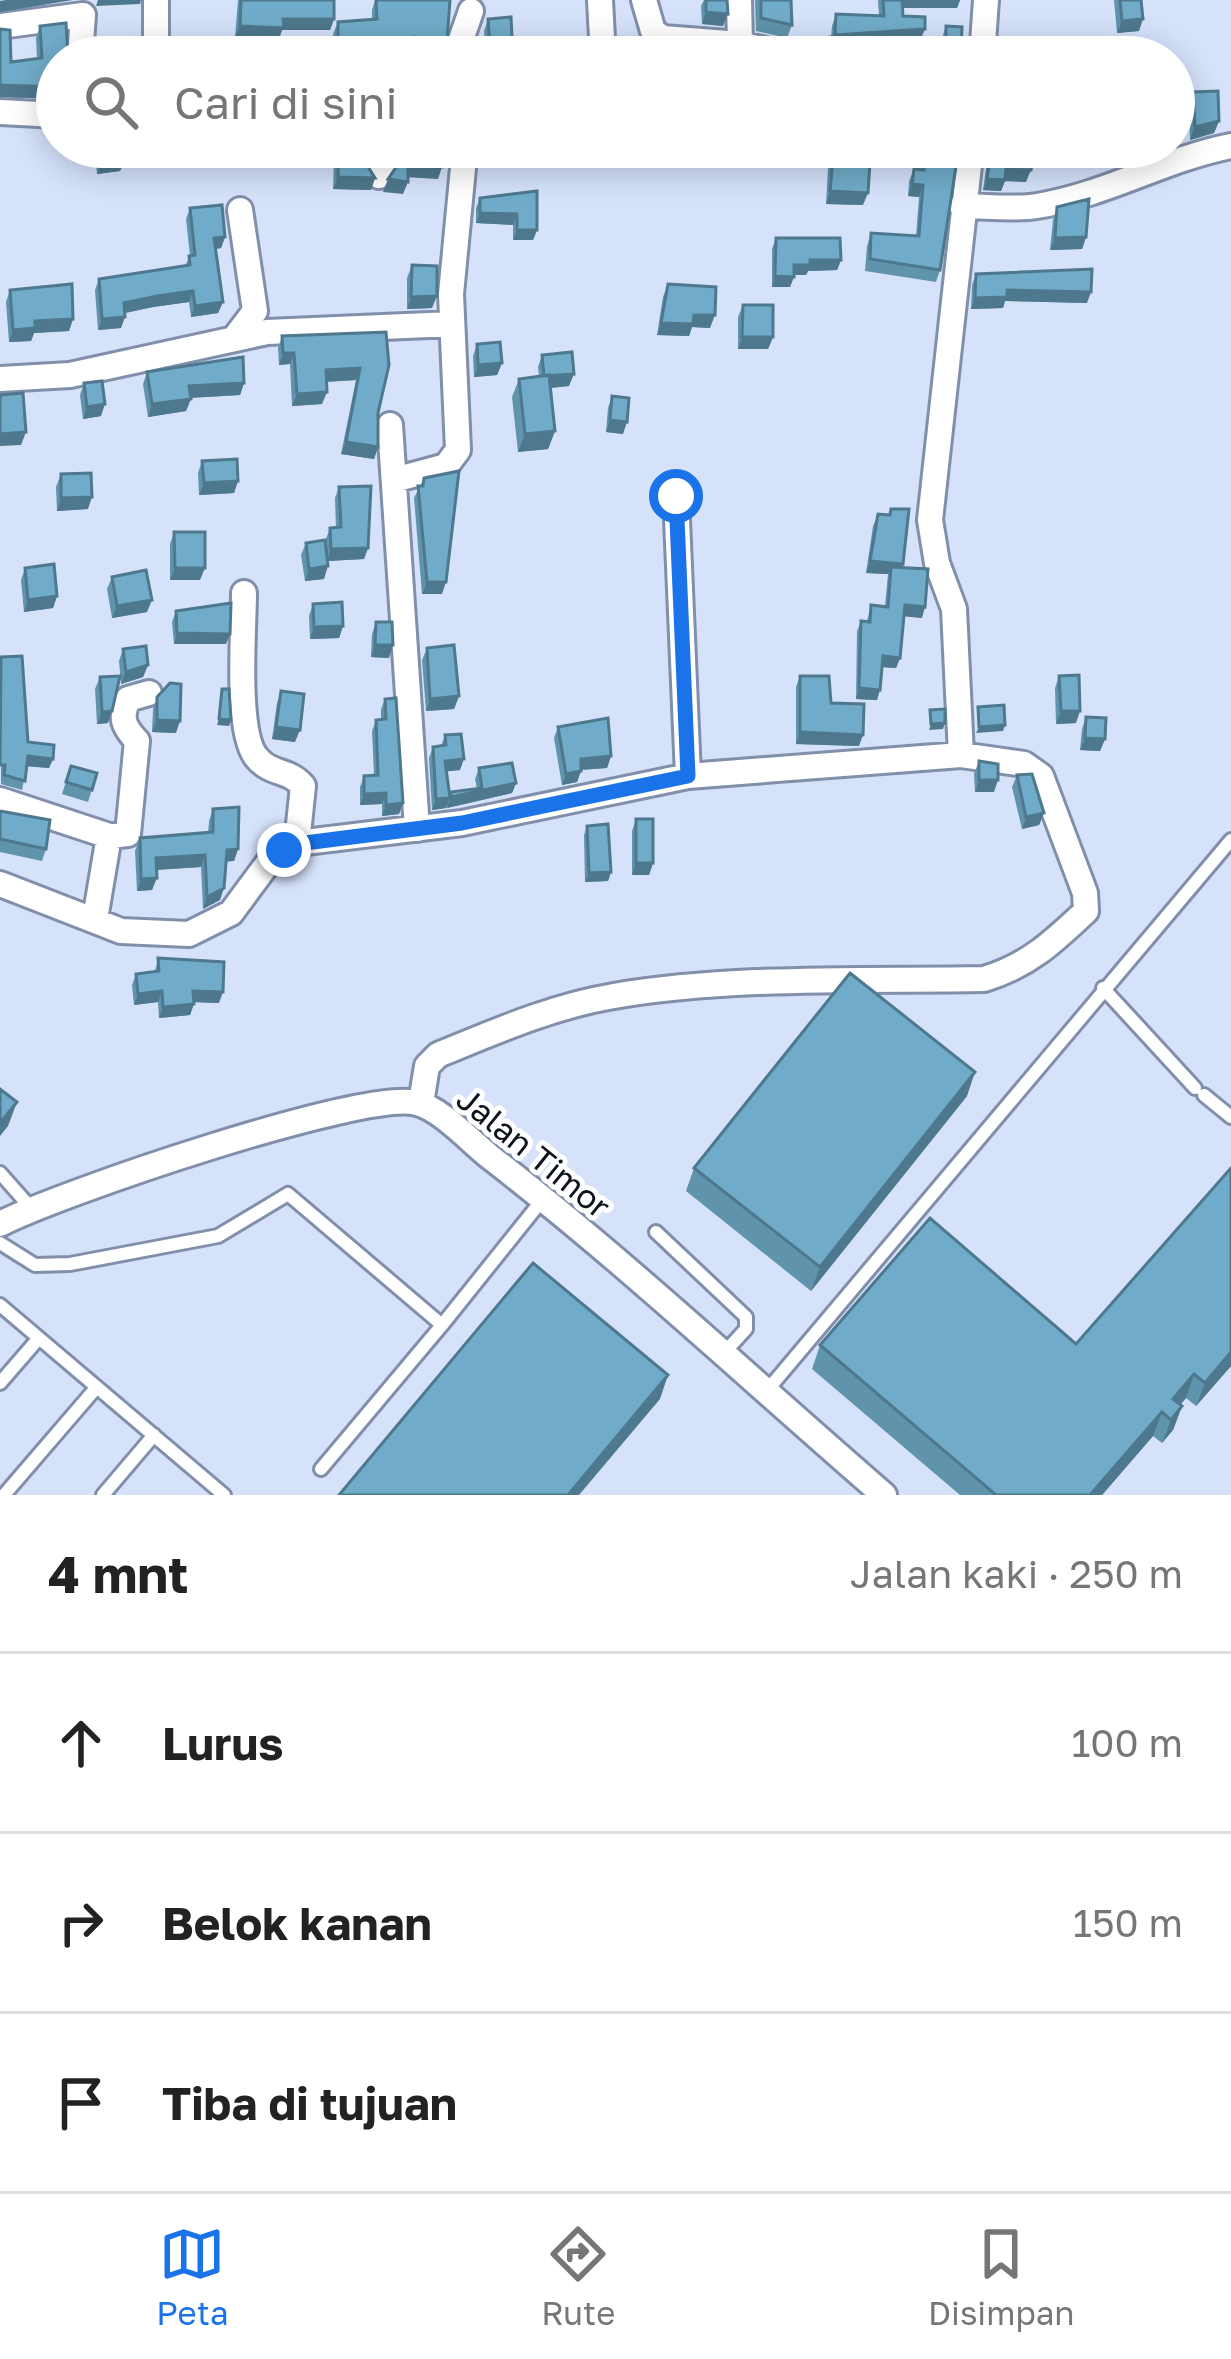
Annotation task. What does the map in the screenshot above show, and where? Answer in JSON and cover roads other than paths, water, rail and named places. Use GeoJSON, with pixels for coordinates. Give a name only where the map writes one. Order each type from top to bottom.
{"type":"FeatureCollection","features":[{"type":"Feature","properties":{"kind":"street"},"geometry":{"type":"LineString","coordinates":[[156,0],[156,36]]}},
{"type":"Feature","properties":{"kind":"street"},"geometry":{"type":"LineString","coordinates":[[600,0],[602,36]]}},
{"type":"Feature","properties":{"kind":"street"},"geometry":{"type":"LineString","coordinates":[[644,0],[653,31],[660,36]]}},
{"type":"Feature","properties":{"kind":"street"},"geometry":{"type":"LineString","coordinates":[[739,0],[740,36]]}},
{"type":"Feature","properties":{"kind":"street"},"geometry":{"type":"LineString","coordinates":[[983,36],[986,0]]}},
{"type":"Feature","properties":{"kind":"street"},"geometry":{"type":"LineString","coordinates":[[0,26],[83,8]]}},
{"type":"Feature","properties":{"kind":"street"},"geometry":{"type":"LineString","coordinates":[[462,36],[471,11]]}},
{"type":"Feature","properties":{"kind":"street"},"geometry":{"type":"LineString","coordinates":[[0,112],[36,114]]}},
{"type":"Feature","properties":{"kind":"street"},"geometry":{"type":"LineString","coordinates":[[1195,153],[1231,146]]}},
{"type":"Feature","properties":{"kind":"street"},"geometry":{"type":"LineString","coordinates":[[379,176],[382,168]]}},
{"type":"Feature","properties":{"kind":"street"},"geometry":{"type":"LineString","coordinates":[[394,480],[446,466],[456,456],[452,324],[463,168]]}},
{"type":"Feature","properties":{"kind":"street"},"geometry":{"type":"LineString","coordinates":[[961,755],[954,609],[937,563],[930,520],[968,168]]}},
{"type":"Feature","properties":{"kind":"street"},"geometry":{"type":"LineString","coordinates":[[962,206],[1040,205],[1160,168]]}},
{"type":"Feature","properties":{"kind":"street"},"geometry":{"type":"LineString","coordinates":[[236,336],[255,311],[240,210]]}},
{"type":"Feature","properties":{"kind":"street"},"geometry":{"type":"LineString","coordinates":[[0,379],[70,375],[236,336],[452,324]]}},
{"type":"Feature","properties":{"kind":"street"},"geometry":{"type":"LineString","coordinates":[[390,425],[417,830]]}},
{"type":"Feature","properties":{"kind":"street"},"geometry":{"type":"LineString","coordinates":[[676,496],[688,776]]}},
{"type":"Feature","properties":{"kind":"street"},"geometry":{"type":"LineString","coordinates":[[244,592],[246,742],[267,768],[291,773],[304,789],[297,844]]}},
{"type":"Feature","properties":{"kind":"street"},"geometry":{"type":"LineString","coordinates":[[0,800],[109,836],[128,834],[137,741],[125,728],[122,714],[128,699],[148,693]]}},
{"type":"Feature","properties":{"kind":"street"},"geometry":{"type":"LineString","coordinates":[[0,884],[146,936],[200,931],[231,913],[271,860],[297,844],[549,808],[688,776],[961,755],[1024,764],[1047,787],[1087,902],[1086,910],[1037,958],[984,980],[680,988],[610,996],[548,1012],[438,1055],[427,1066],[421,1103]]}},
{"type":"Feature","properties":{"kind":"street"},"geometry":{"type":"LineString","coordinates":[[95,919],[109,836]]}},
{"type":"Feature","properties":{"kind":"street","name":"Jalan Timor"},"geometry":{"type":"LineString","coordinates":[[0,1224],[31,1208],[321,1114],[377,1102],[421,1103],[544,1198],[884,1495]]}},
{"type":"Feature","properties":{"kind":"lane"},"geometry":{"type":"LineString","coordinates":[[765,1393],[1231,840]]}},
{"type":"Feature","properties":{"kind":"lane"},"geometry":{"type":"LineString","coordinates":[[1103,988],[1200,1092],[1231,1118]]}},
{"type":"Feature","properties":{"kind":"lane"},"geometry":{"type":"LineString","coordinates":[[0,1173],[31,1208]]}},
{"type":"Feature","properties":{"kind":"lane"},"geometry":{"type":"LineString","coordinates":[[0,1243],[35,1265],[70,1264],[218,1235],[288,1194],[442,1325]]}},
{"type":"Feature","properties":{"kind":"lane"},"geometry":{"type":"LineString","coordinates":[[321,1469],[544,1198]]}},
{"type":"Feature","properties":{"kind":"lane"},"geometry":{"type":"LineString","coordinates":[[656,1232],[746,1317],[746,1329],[722,1355]]}},
{"type":"Feature","properties":{"kind":"lane"},"geometry":{"type":"LineString","coordinates":[[0,1305],[217,1493]]}},
{"type":"Feature","properties":{"kind":"lane"},"geometry":{"type":"LineString","coordinates":[[0,1383],[39,1338]]}},
{"type":"Feature","properties":{"kind":"lane"},"geometry":{"type":"LineString","coordinates":[[4,1495],[96,1388]]}},
{"type":"Feature","properties":{"kind":"lane"},"geometry":{"type":"LineString","coordinates":[[103,1495],[154,1435]]}}]}
